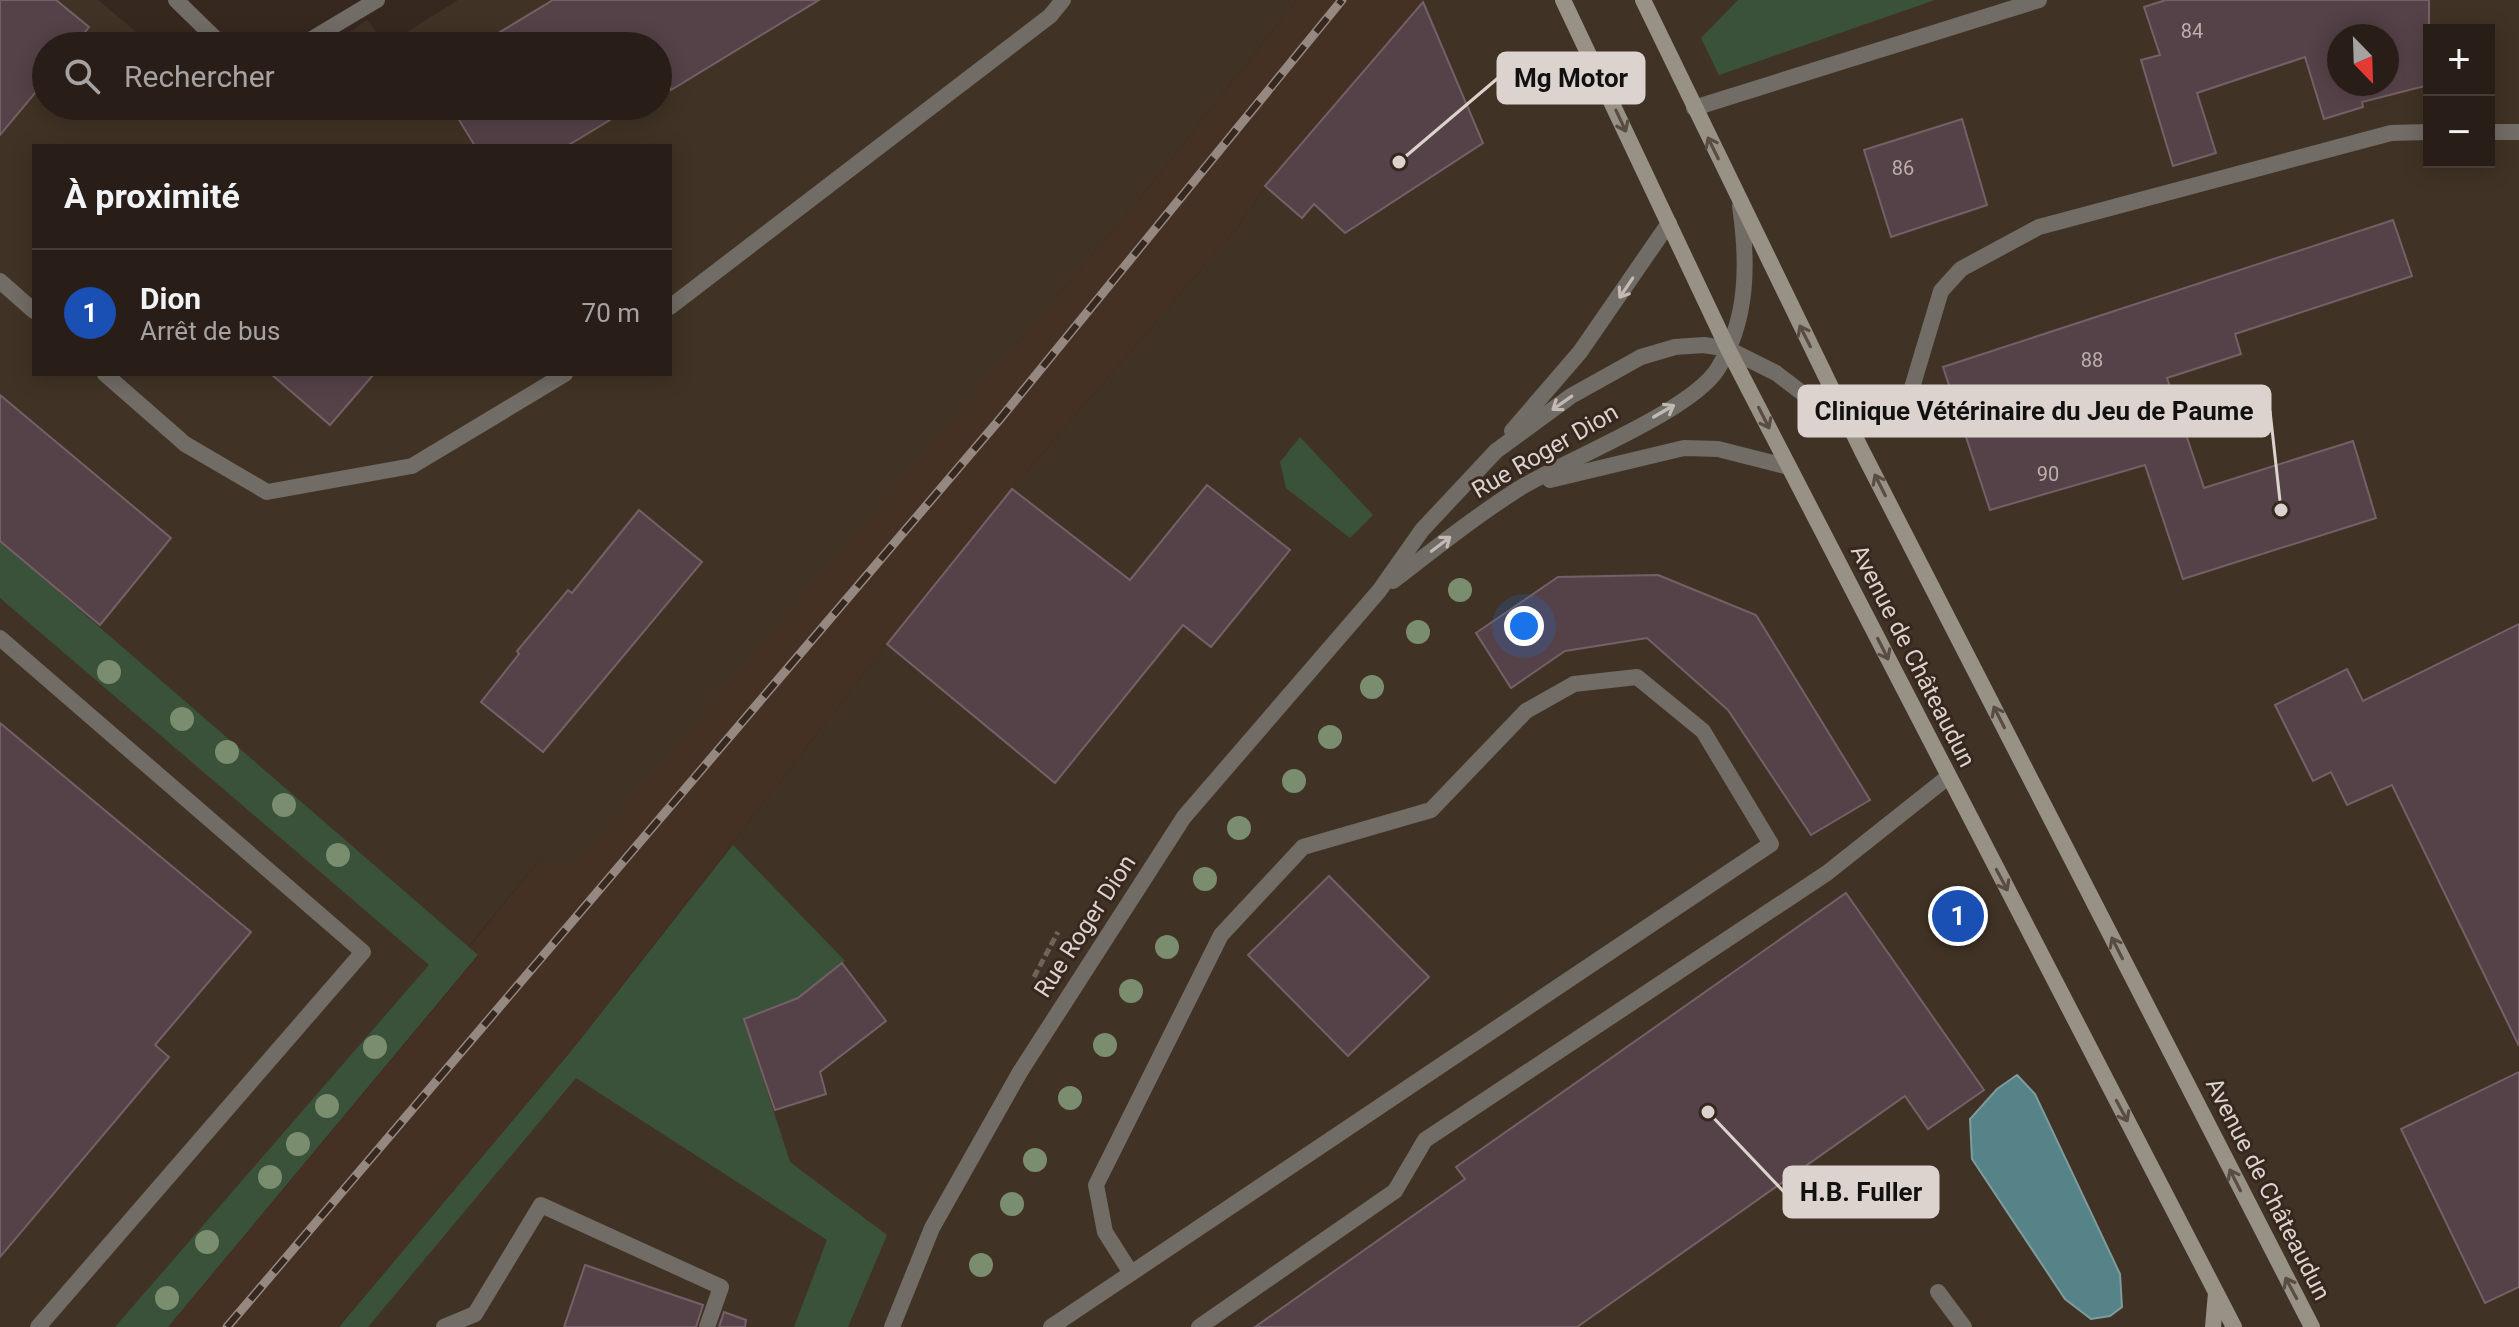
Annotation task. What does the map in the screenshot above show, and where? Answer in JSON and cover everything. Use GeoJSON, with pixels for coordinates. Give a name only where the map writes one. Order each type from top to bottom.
{"type":"FeatureCollection","features":[{"type":"Feature","properties":{"kind":"main road","name":"Avenue de Châteaudun"},"geometry":{"type":"LineString","coordinates":[[1563,0],[1728,349],[2234,1327]]}},
{"type":"Feature","properties":{"kind":"main road","name":"Avenue de Châteaudun"},"geometry":{"type":"LineString","coordinates":[[1643,0],[1740,206],[1852,431],[2312,1327]]}},
{"type":"Feature","properties":{"kind":"main road"},"geometry":{"type":"LineString","coordinates":[[2213,1327],[2217,1291]]}},
{"type":"Feature","properties":{"kind":"street"},"geometry":{"type":"LineString","coordinates":[[176,0],[209,32]]}},
{"type":"Feature","properties":{"kind":"street"},"geometry":{"type":"LineString","coordinates":[[323,32],[377,0]]}},
{"type":"Feature","properties":{"kind":"street"},"geometry":{"type":"LineString","coordinates":[[672,305],[1050,16],[1063,0]]}},
{"type":"Feature","properties":{"kind":"street"},"geometry":{"type":"LineString","coordinates":[[1694,108],[2039,0]]}},
{"type":"Feature","properties":{"kind":"street"},"geometry":{"type":"LineString","coordinates":[[1852,431],[1885,414],[1911,391],[1941,291],[1961,269],[2039,227],[2391,133],[2423,132]]}},
{"type":"Feature","properties":{"kind":"street"},"geometry":{"type":"LineString","coordinates":[[2495,132],[2519,132]]}},
{"type":"Feature","properties":{"kind":"street","name":"Rue Roger Dion"},"geometry":{"type":"LineString","coordinates":[[1379,591],[1521,488],[1665,411],[1698,389],[1716,372],[1728,349],[1743,300],[1746,253],[1740,206]]}},
{"type":"Feature","properties":{"kind":"street"},"geometry":{"type":"LineString","coordinates":[[1496,451],[1580,352],[1669,223]]}},
{"type":"Feature","properties":{"kind":"street"},"geometry":{"type":"LineString","coordinates":[[0,281],[32,309]]}},
{"type":"Feature","properties":{"kind":"street","name":"Rue Roger Dion"},"geometry":{"type":"LineString","coordinates":[[892,1327],[932,1228],[1020,1072],[1184,817],[1379,591],[1422,530],[1496,451],[1571,396],[1641,357],[1689,346],[1728,349],[1776,373],[1852,431]]}},
{"type":"Feature","properties":{"kind":"street"},"geometry":{"type":"LineString","coordinates":[[107,376],[185,444],[267,492],[412,466],[562,376]]}},
{"type":"Feature","properties":{"kind":"street"},"geometry":{"type":"LineString","coordinates":[[1521,488],[1684,448],[1718,449],[1789,467]]}},
{"type":"Feature","properties":{"kind":"street"},"geometry":{"type":"LineString","coordinates":[[0,638],[363,952],[38,1327]]}},
{"type":"Feature","properties":{"kind":"street"},"geometry":{"type":"LineString","coordinates":[[1051,1327],[1771,844],[1703,731],[1637,677],[1574,684],[1526,711],[1431,810],[1303,847],[1221,935],[1096,1185],[1105,1232],[1131,1273]]}},
{"type":"Feature","properties":{"kind":"street"},"geometry":{"type":"LineString","coordinates":[[1199,1327],[1395,1191],[1425,1140],[1827,873],[1948,777]]}},
{"type":"Feature","properties":{"kind":"street"},"geometry":{"type":"LineString","coordinates":[[444,1327],[475,1314],[541,1205],[721,1287],[707,1327]]}},
{"type":"Feature","properties":{"kind":"street"},"geometry":{"type":"LineString","coordinates":[[1938,1292],[1964,1327]]}},
{"type":"Feature","properties":{"kind":"shaded area"},"geometry":{"type":"Polygon","coordinates":[[[0,0],[98,0],[136,32],[32,32],[32,120],[672,120],[672,32],[407,32],[458,0],[1297,0],[1139,199],[574,867],[540,859],[469,946],[478,955],[168,1327],[0,1327],[0,0]]]}},
{"type":"Feature","properties":{"kind":"shaded area"},"geometry":{"type":"Polygon","coordinates":[[[1297,0],[1426,0],[1266,186],[1238,227],[1012,489],[887,644],[572,1050],[339,1327],[168,1327],[478,956],[469,947],[540,859],[574,866],[1139,199],[1297,0]]]}},
{"type":"Feature","properties":{"kind":"shaded area"},"geometry":{"type":"Polygon","coordinates":[[[1426,0],[2519,0],[2519,1327],[339,1327],[572,1050],[887,644],[1012,489],[1238,227],[1266,186],[1426,0]]]}},
{"type":"Feature","properties":{"kind":"shaded area"},"geometry":{"type":"Polygon","coordinates":[[[367,20],[376,32],[350,32],[367,20]]]}},
{"type":"Feature","properties":{"kind":"green space"},"geometry":{"type":"Polygon","coordinates":[[[1738,0],[1935,0],[1719,75],[1701,38],[1738,0]]]}},
{"type":"Feature","properties":{"kind":"green space"},"geometry":{"type":"Polygon","coordinates":[[[1300,437],[1373,515],[1350,538],[1286,488],[1280,462],[1300,437]]]}},
{"type":"Feature","properties":{"kind":"green space"},"geometry":{"type":"Polygon","coordinates":[[[0,541],[478,955],[168,1327],[115,1327],[429,965],[0,598],[0,541]]]}},
{"type":"Feature","properties":{"kind":"green space"},"geometry":{"type":"Polygon","coordinates":[[[733,845],[845,961],[798,998],[744,1019],[790,1162],[887,1235],[848,1327],[794,1327],[827,1240],[576,1078],[368,1327],[339,1327],[572,1050],[733,845]]]}},
{"type":"Feature","properties":{"kind":"water"},"geometry":{"type":"Polygon","coordinates":[[[2017,1075],[2035,1094],[2120,1274],[2122,1307],[2110,1316],[2091,1319],[2065,1299],[1972,1159],[1970,1119],[1997,1089],[2017,1075]]]}},
{"type":"Feature","properties":{"kind":"building"},"geometry":{"type":"Polygon","coordinates":[[[0,0],[56,0],[89,27],[85,32],[32,32],[32,97],[0,135],[0,0]]]}},
{"type":"Feature","properties":{"kind":"building"},"geometry":{"type":"Polygon","coordinates":[[[553,0],[819,0],[672,89],[672,32],[500,32],[553,0]]]}},
{"type":"Feature","properties":{"kind":"building"},"geometry":{"type":"Polygon","coordinates":[[[2166,0],[2429,0],[2429,24],[2423,24],[2423,87],[2399,93],[2399,24],[2327,24],[2327,96],[2386,96],[2362,102],[2363,107],[2324,119],[2305,57],[2197,93],[2216,153],[2173,166],[2141,60],[2160,55],[2144,7],[2166,0]]]}},
{"type":"Feature","properties":{"kind":"building"},"geometry":{"type":"Polygon","coordinates":[[[1423,2],[1483,143],[1345,233],[1314,204],[1302,218],[1265,186],[1423,2]]]}},
{"type":"Feature","properties":{"kind":"building"},"geometry":{"type":"Polygon","coordinates":[[[1962,119],[1987,205],[1891,237],[1864,150],[1962,119]]]}},
{"type":"Feature","properties":{"kind":"building"},"geometry":{"type":"Polygon","coordinates":[[[459,120],[610,120],[570,144],[474,144],[459,120]]]}},
{"type":"Feature","properties":{"kind":"building"},"geometry":{"type":"Polygon","coordinates":[[[2393,220],[2412,276],[2235,334],[2241,354],[2167,378],[2204,488],[2353,441],[2376,518],[2183,579],[2145,465],[1990,510],[1943,367],[2393,220]]]}},
{"type":"Feature","properties":{"kind":"building"},"geometry":{"type":"Polygon","coordinates":[[[273,376],[372,376],[330,425],[273,376]]]}},
{"type":"Feature","properties":{"kind":"building"},"geometry":{"type":"Polygon","coordinates":[[[0,395],[171,538],[100,625],[0,541],[0,395]]]}},
{"type":"Feature","properties":{"kind":"building"},"geometry":{"type":"Polygon","coordinates":[[[1207,485],[1290,550],[1211,647],[1183,625],[1055,783],[887,644],[1012,489],[1130,580],[1207,485]]]}},
{"type":"Feature","properties":{"kind":"building"},"geometry":{"type":"Polygon","coordinates":[[[639,510],[702,562],[543,752],[481,702],[519,654],[517,651],[568,590],[572,593],[639,510]]]}},
{"type":"Feature","properties":{"kind":"building"},"geometry":{"type":"Polygon","coordinates":[[[1658,575],[1756,615],[1870,800],[1811,835],[1728,710],[1647,638],[1565,651],[1511,688],[1476,633],[1558,577],[1658,575]]]}},
{"type":"Feature","properties":{"kind":"building"},"geometry":{"type":"Polygon","coordinates":[[[2519,624],[2519,1046],[2392,785],[2347,805],[2331,772],[2313,781],[2275,705],[2347,669],[2363,701],[2519,624]]]}},
{"type":"Feature","properties":{"kind":"building"},"geometry":{"type":"Polygon","coordinates":[[[0,723],[251,932],[155,1045],[169,1057],[0,1257],[0,723]]]}},
{"type":"Feature","properties":{"kind":"building"},"geometry":{"type":"Polygon","coordinates":[[[1329,876],[1429,977],[1348,1056],[1248,955],[1329,876]]]}},
{"type":"Feature","properties":{"kind":"building"},"geometry":{"type":"Polygon","coordinates":[[[1846,893],[1984,1090],[1928,1129],[1905,1096],[1577,1327],[1255,1327],[1465,1179],[1456,1167],[1846,893]]]}},
{"type":"Feature","properties":{"kind":"building"},"geometry":{"type":"Polygon","coordinates":[[[842,963],[886,1021],[820,1072],[826,1094],[775,1110],[744,1019],[798,998],[842,963]]]}},
{"type":"Feature","properties":{"kind":"building"},"geometry":{"type":"Polygon","coordinates":[[[2519,1072],[2519,1287],[2485,1303],[2401,1129],[2519,1072]]]}},
{"type":"Feature","properties":{"kind":"building"},"geometry":{"type":"Polygon","coordinates":[[[585,1265],[703,1305],[696,1327],[564,1327],[585,1265]]]}},
{"type":"Feature","properties":{"kind":"building"},"geometry":{"type":"Polygon","coordinates":[[[724,1312],[746,1320],[745,1327],[719,1327],[724,1312]]]}},
{"type":"Feature","properties":{"kind":"railway"},"geometry":{"type":"LineString","coordinates":[[227,1327],[1000,419],[1342,0]]}},
{"type":"Feature","properties":{"kind":"place","name":"Mg Motor"},"geometry":{"type":"Point","coordinates":[1399,162]}},
{"type":"Feature","properties":{"kind":"place","name":"Clinique Vétérinaire du Jeu de Paume"},"geometry":{"type":"Point","coordinates":[2281,510]}},
{"type":"Feature","properties":{"kind":"place","name":"Dion"},"geometry":{"type":"Point","coordinates":[1958,916]}},
{"type":"Feature","properties":{"kind":"place","name":"H.B. Fuller"},"geometry":{"type":"Point","coordinates":[1708,1112]}}]}
